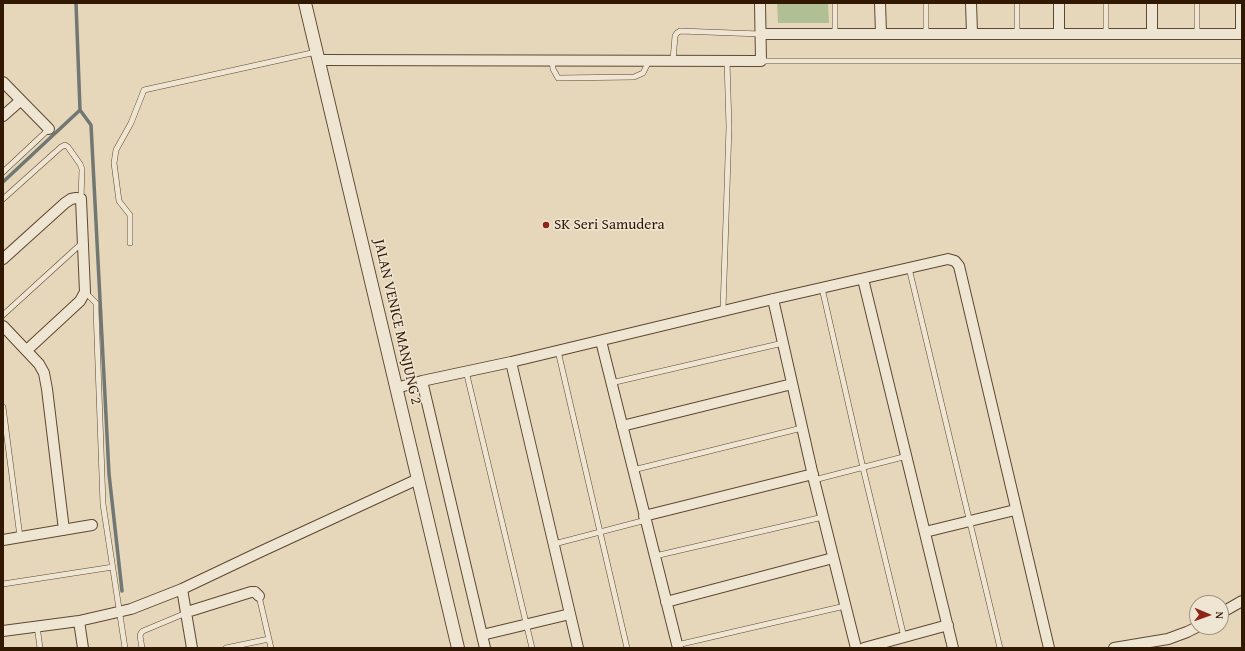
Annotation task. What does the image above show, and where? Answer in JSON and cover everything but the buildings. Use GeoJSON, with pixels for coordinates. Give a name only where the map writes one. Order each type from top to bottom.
{"type":"FeatureCollection","features":[{"type":"Feature","properties":{"kind":"street","name":"JALAN VENICE MANJUNG 2"},"geometry":{"type":"LineString","coordinates":[[305,3],[458,648]]}},
{"type":"Feature","properties":{"kind":"street"},"geometry":{"type":"LineString","coordinates":[[317,56],[552,60],[761,61],[760,3]]}},
{"type":"Feature","properties":{"kind":"street"},"geometry":{"type":"LineString","coordinates":[[880,3],[881,34]]}},
{"type":"Feature","properties":{"kind":"street"},"geometry":{"type":"LineString","coordinates":[[971,3],[972,33]]}},
{"type":"Feature","properties":{"kind":"street"},"geometry":{"type":"LineString","coordinates":[[1059,3],[1059,33]]}},
{"type":"Feature","properties":{"kind":"street"},"geometry":{"type":"LineString","coordinates":[[1152,3],[1152,34]]}},
{"type":"Feature","properties":{"kind":"street"},"geometry":{"type":"LineString","coordinates":[[760,34],[1242,34],[1241,3]]}},
{"type":"Feature","properties":{"kind":"street"},"geometry":{"type":"LineString","coordinates":[[3,82],[49,129]]}},
{"type":"Feature","properties":{"kind":"street"},"geometry":{"type":"LineString","coordinates":[[3,116],[20,101]]}},
{"type":"Feature","properties":{"kind":"street"},"geometry":{"type":"LineString","coordinates":[[3,259],[65,203],[71,199],[81,199],[85,292],[80,301],[27,350]]}},
{"type":"Feature","properties":{"kind":"street"},"geometry":{"type":"LineString","coordinates":[[396,388],[601,341],[723,310],[948,259],[955,261],[959,266],[1015,510],[1049,648]]}},
{"type":"Feature","properties":{"kind":"street"},"geometry":{"type":"LineString","coordinates":[[864,279],[953,648]]}},
{"type":"Feature","properties":{"kind":"street"},"geometry":{"type":"LineString","coordinates":[[773,299],[813,477],[856,648]]}},
{"type":"Feature","properties":{"kind":"street"},"geometry":{"type":"LineString","coordinates":[[3,326],[27,350],[39,364],[44,373],[64,530]]}},
{"type":"Feature","properties":{"kind":"street"},"geometry":{"type":"LineString","coordinates":[[601,341],[677,647]]}},
{"type":"Feature","properties":{"kind":"street"},"geometry":{"type":"LineString","coordinates":[[512,362],[578,648]]}},
{"type":"Feature","properties":{"kind":"street"},"geometry":{"type":"LineString","coordinates":[[422,381],[485,648]]}},
{"type":"Feature","properties":{"kind":"street"},"geometry":{"type":"LineString","coordinates":[[622,426],[792,384]]}},
{"type":"Feature","properties":{"kind":"street"},"geometry":{"type":"LineString","coordinates":[[645,518],[813,477]]}},
{"type":"Feature","properties":{"kind":"street"},"geometry":{"type":"LineString","coordinates":[[3,631],[79,621],[131,610],[182,589],[262,550],[418,479]]}},
{"type":"Feature","properties":{"kind":"street"},"geometry":{"type":"LineString","coordinates":[[925,532],[1015,510]]}},
{"type":"Feature","properties":{"kind":"street"},"geometry":{"type":"LineString","coordinates":[[3,540],[92,525]]}},
{"type":"Feature","properties":{"kind":"street"},"geometry":{"type":"LineString","coordinates":[[666,602],[833,558]]}},
{"type":"Feature","properties":{"kind":"street"},"geometry":{"type":"LineString","coordinates":[[182,589],[192,648]]}},
{"type":"Feature","properties":{"kind":"street"},"geometry":{"type":"LineString","coordinates":[[187,612],[251,592],[255,592],[259,596]]}},
{"type":"Feature","properties":{"kind":"street"},"geometry":{"type":"LineString","coordinates":[[1229,608],[1242,601]]}},
{"type":"Feature","properties":{"kind":"street"},"geometry":{"type":"LineString","coordinates":[[482,635],[570,614]]}},
{"type":"Feature","properties":{"kind":"street"},"geometry":{"type":"LineString","coordinates":[[79,621],[83,648]]}},
{"type":"Feature","properties":{"kind":"street"},"geometry":{"type":"LineString","coordinates":[[864,648],[948,625]]}},
{"type":"Feature","properties":{"kind":"street"},"geometry":{"type":"LineString","coordinates":[[1114,648],[1155,644],[1189,631]]}},
{"type":"Feature","properties":{"kind":"lane"},"geometry":{"type":"LineString","coordinates":[[835,3],[835,34]]}},
{"type":"Feature","properties":{"kind":"lane"},"geometry":{"type":"LineString","coordinates":[[926,3],[926,33]]}},
{"type":"Feature","properties":{"kind":"lane"},"geometry":{"type":"LineString","coordinates":[[1017,3],[1017,33]]}},
{"type":"Feature","properties":{"kind":"lane"},"geometry":{"type":"LineString","coordinates":[[1106,3],[1106,34]]}},
{"type":"Feature","properties":{"kind":"lane"},"geometry":{"type":"LineString","coordinates":[[1197,3],[1197,34]]}},
{"type":"Feature","properties":{"kind":"lane"},"geometry":{"type":"LineString","coordinates":[[674,60],[675,36],[680,31],[760,34]]}},
{"type":"Feature","properties":{"kind":"lane"},"geometry":{"type":"LineString","coordinates":[[130,242],[130,215],[119,201],[114,163],[116,150],[131,123],[144,90],[317,56]]}},
{"type":"Feature","properties":{"kind":"lane"},"geometry":{"type":"LineString","coordinates":[[552,60],[553,69],[558,78],[634,77],[643,73],[649,60]]}},
{"type":"Feature","properties":{"kind":"lane"},"geometry":{"type":"LineString","coordinates":[[723,310],[729,127],[727,60]]}},
{"type":"Feature","properties":{"kind":"lane"},"geometry":{"type":"LineString","coordinates":[[761,61],[1242,61]]}},
{"type":"Feature","properties":{"kind":"lane"},"geometry":{"type":"LineString","coordinates":[[3,172],[49,129]]}},
{"type":"Feature","properties":{"kind":"lane"},"geometry":{"type":"LineString","coordinates":[[3,199],[65,145],[68,147],[82,169],[81,199]]}},
{"type":"Feature","properties":{"kind":"lane"},"geometry":{"type":"LineString","coordinates":[[3,315],[83,242]]}},
{"type":"Feature","properties":{"kind":"lane"},"geometry":{"type":"LineString","coordinates":[[910,268],[1000,648]]}},
{"type":"Feature","properties":{"kind":"lane"},"geometry":{"type":"LineString","coordinates":[[822,288],[863,468],[904,637]]}},
{"type":"Feature","properties":{"kind":"lane"},"geometry":{"type":"LineString","coordinates":[[85,292],[96,303],[103,504],[125,648]]}},
{"type":"Feature","properties":{"kind":"lane"},"geometry":{"type":"LineString","coordinates":[[611,383],[783,343]]}},
{"type":"Feature","properties":{"kind":"lane"},"geometry":{"type":"LineString","coordinates":[[558,351],[627,648]]}},
{"type":"Feature","properties":{"kind":"lane"},"geometry":{"type":"LineString","coordinates":[[466,372],[532,648]]}},
{"type":"Feature","properties":{"kind":"lane"},"geometry":{"type":"LineString","coordinates":[[3,407],[20,537]]}},
{"type":"Feature","properties":{"kind":"lane"},"geometry":{"type":"LineString","coordinates":[[633,470],[802,428]]}},
{"type":"Feature","properties":{"kind":"lane"},"geometry":{"type":"LineString","coordinates":[[813,477],[863,468],[907,456]]}},
{"type":"Feature","properties":{"kind":"lane"},"geometry":{"type":"LineString","coordinates":[[655,556],[823,517]]}},
{"type":"Feature","properties":{"kind":"lane"},"geometry":{"type":"LineString","coordinates":[[554,544],[645,518]]}},
{"type":"Feature","properties":{"kind":"lane"},"geometry":{"type":"LineString","coordinates":[[3,584],[113,567]]}},
{"type":"Feature","properties":{"kind":"lane"},"geometry":{"type":"LineString","coordinates":[[259,596],[271,648]]}},
{"type":"Feature","properties":{"kind":"lane"},"geometry":{"type":"LineString","coordinates":[[677,647],[845,606]]}},
{"type":"Feature","properties":{"kind":"lane"},"geometry":{"type":"LineString","coordinates":[[142,648],[140,636],[143,631],[187,612]]}},
{"type":"Feature","properties":{"kind":"lane"},"geometry":{"type":"LineString","coordinates":[[37,626],[40,648]]}},
{"type":"Feature","properties":{"kind":"lane"},"geometry":{"type":"LineString","coordinates":[[226,648],[269,639]]}},
{"type":"Feature","properties":{"kind":"green space"},"geometry":{"type":"Polygon","coordinates":[[[777,3],[828,3],[829,23],[778,23],[777,3]]]}},
{"type":"Feature","properties":{"kind":"waterway"},"geometry":{"type":"LineString","coordinates":[[76,3],[80,110],[91,125],[109,474],[122,591]]}},
{"type":"Feature","properties":{"kind":"waterway"},"geometry":{"type":"LineString","coordinates":[[3,182],[80,110]]}},
{"type":"Feature","properties":{"kind":"place","name":"SK Seri Samudera"},"geometry":{"type":"Point","coordinates":[546,225]}}]}
